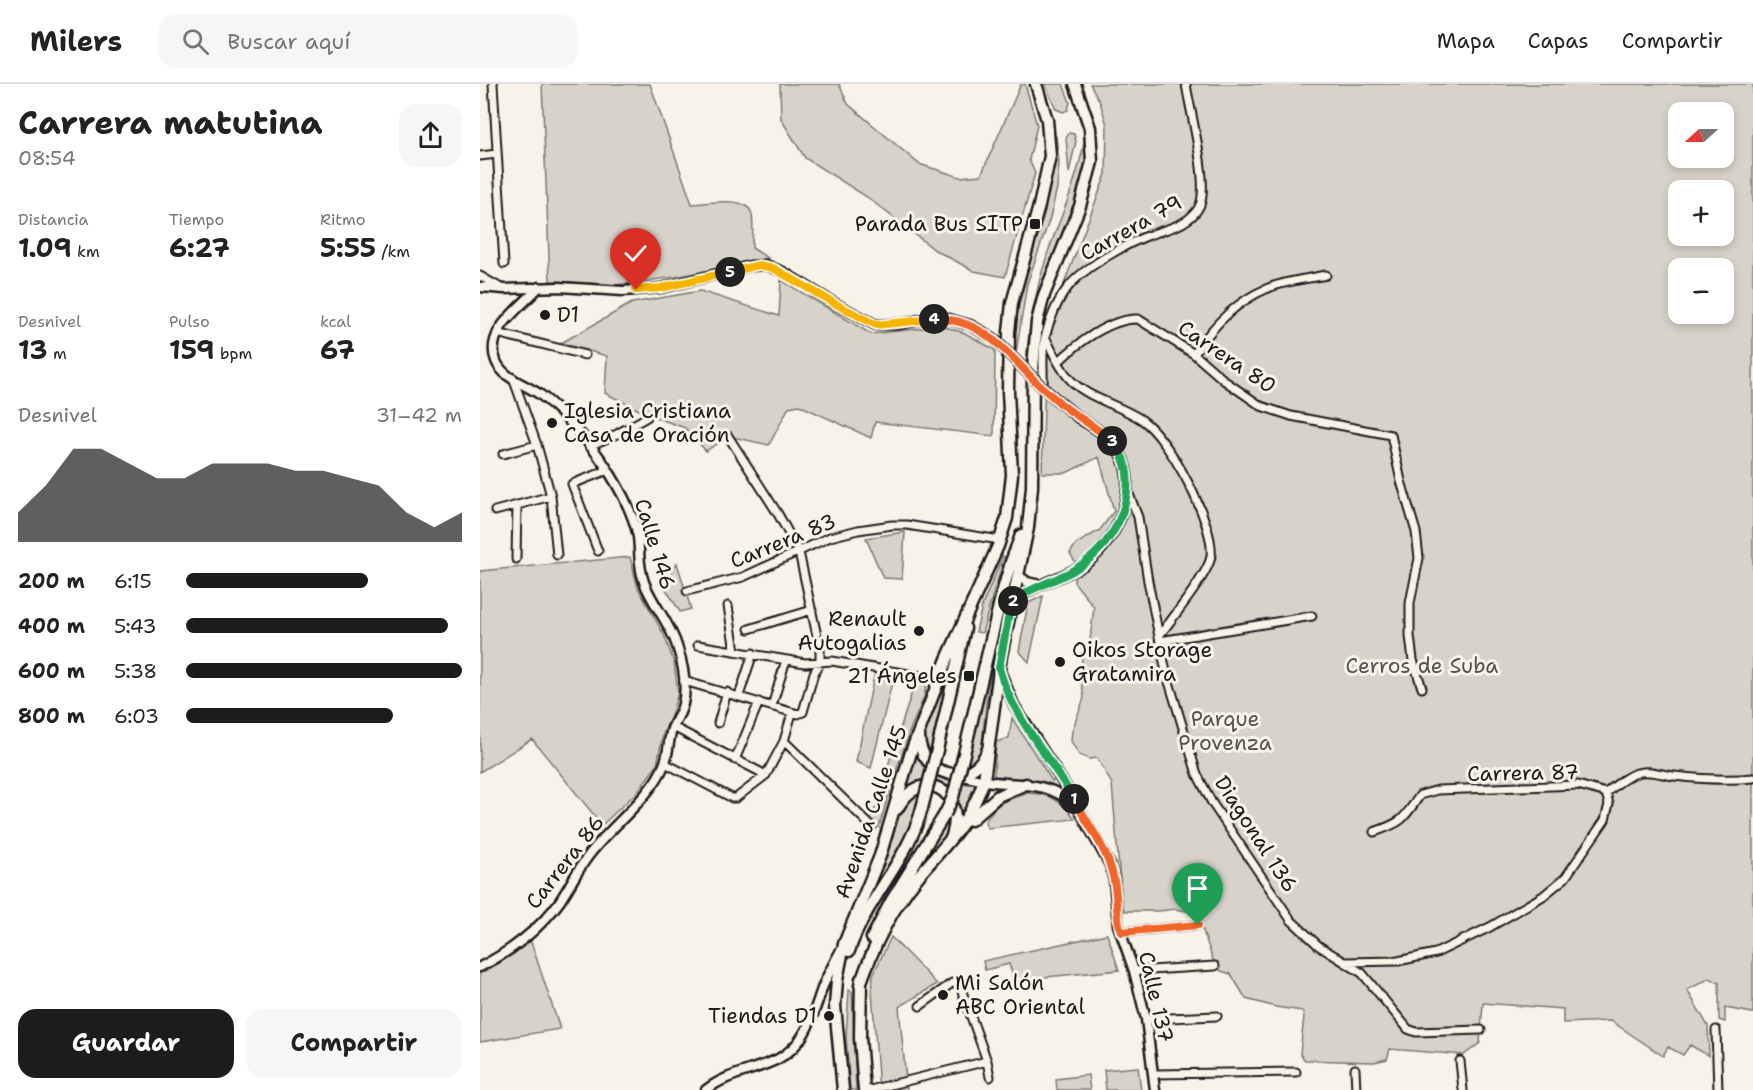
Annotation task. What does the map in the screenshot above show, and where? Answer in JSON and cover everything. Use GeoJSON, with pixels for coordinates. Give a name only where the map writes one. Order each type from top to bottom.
{"type":"FeatureCollection","features":[{"type":"Feature","properties":{"kind":"main road","name":"Avenida Calle 145"},"geometry":{"type":"LineString","coordinates":[[843,1090],[836,992],[844,944],[880,856],[901,778],[938,680],[1000,540],[1007,518],[1012,475],[1008,361],[1012,303],[1040,206],[1050,156],[1047,120],[1036,84]]}},
{"type":"Feature","properties":{"kind":"main road"},"geometry":{"type":"LineString","coordinates":[[921,726],[919,743],[925,759],[938,770],[954,774],[971,770],[985,756],[989,746],[999,668],[1028,528],[1031,502],[1033,368],[1037,322],[1044,295],[1080,206],[1092,162],[1090,128],[1075,84]]}},
{"type":"Feature","properties":{"kind":"main road"},"geometry":{"type":"LineString","coordinates":[[864,1090],[860,1038],[860,985],[865,958],[878,925],[953,797],[1001,597],[1031,502]]}},
{"type":"Feature","properties":{"kind":"main road","name":"Avenida Calle 145"},"geometry":{"type":"LineString","coordinates":[[839,1041],[842,986],[851,946],[874,897],[913,835],[937,750],[972,602]]}},
{"type":"Feature","properties":{"kind":"main road"},"geometry":{"type":"LineString","coordinates":[[860,985],[873,950],[916,879],[968,818],[984,780],[991,731]]}},
{"type":"Feature","properties":{"kind":"main road"},"geometry":{"type":"LineString","coordinates":[[952,837],[998,796],[1026,784]]}},
{"type":"Feature","properties":{"kind":"main road"},"geometry":{"type":"LineString","coordinates":[[887,831],[893,815],[906,794],[920,787],[931,786],[949,796],[955,809],[956,820],[952,837]]}},
{"type":"Feature","properties":{"kind":"street"},"geometry":{"type":"LineString","coordinates":[[493,84],[504,264]]}},
{"type":"Feature","properties":{"kind":"street","name":"Carrera 79"},"geometry":{"type":"LineString","coordinates":[[1045,390],[1045,337],[1069,285],[1089,268],[1136,240],[1186,221],[1196,212],[1202,196],[1200,156],[1186,84]]}},
{"type":"Feature","properties":{"kind":"street"},"geometry":{"type":"LineString","coordinates":[[480,156],[498,154]]}},
{"type":"Feature","properties":{"kind":"street"},"geometry":{"type":"LineString","coordinates":[[480,287],[636,290],[661,288],[750,266],[766,265],[783,272],[876,325],[900,324],[924,319],[949,319],[970,325],[993,338],[1045,390]]}},
{"type":"Feature","properties":{"kind":"street"},"geometry":{"type":"LineString","coordinates":[[1194,354],[1216,326],[1237,306],[1267,288],[1326,275]]}},
{"type":"Feature","properties":{"kind":"street"},"geometry":{"type":"LineString","coordinates":[[480,276],[504,289]]}},
{"type":"Feature","properties":{"kind":"street"},"geometry":{"type":"LineString","coordinates":[[539,287],[497,333],[585,355]]}},
{"type":"Feature","properties":{"kind":"street","name":"Carrera 80"},"geometry":{"type":"LineString","coordinates":[[1058,362],[1074,347],[1114,323],[1127,319],[1138,319],[1194,354],[1225,381],[1261,406],[1291,416],[1391,435],[1416,532],[1419,558],[1410,603],[1410,636],[1413,660],[1422,688]]}},
{"type":"Feature","properties":{"kind":"street","name":"Calle 146"},"geometry":{"type":"LineString","coordinates":[[497,333],[493,347],[496,361],[505,373],[547,401],[589,446],[608,470],[635,526],[640,570],[682,660],[683,706],[673,727],[665,763]]}},
{"type":"Feature","properties":{"kind":"street"},"geometry":{"type":"LineString","coordinates":[[1045,337],[1068,378],[1079,388],[1142,420],[1161,437],[1180,467],[1208,533],[1211,556],[1204,572],[1159,639]]}},
{"type":"Feature","properties":{"kind":"street"},"geometry":{"type":"LineString","coordinates":[[513,378],[537,445],[551,496],[557,555]]}},
{"type":"Feature","properties":{"kind":"street","name":"Diagonal 136"},"geometry":{"type":"LineString","coordinates":[[1011,603],[1087,562],[1106,543],[1123,511],[1127,489],[1126,470],[1115,444],[1045,390]]}},
{"type":"Feature","properties":{"kind":"street"},"geometry":{"type":"LineString","coordinates":[[589,446],[647,417]]}},
{"type":"Feature","properties":{"kind":"street"},"geometry":{"type":"LineString","coordinates":[[684,681],[798,714],[803,712],[814,673],[820,662],[820,650],[799,552],[778,514],[728,436]]}},
{"type":"Feature","properties":{"kind":"street"},"geometry":{"type":"LineString","coordinates":[[503,454],[537,445]]}},
{"type":"Feature","properties":{"kind":"street"},"geometry":{"type":"LineString","coordinates":[[598,551],[572,484],[608,470]]}},
{"type":"Feature","properties":{"kind":"street","name":"Diagonal 136"},"geometry":{"type":"LineString","coordinates":[[1127,489],[1138,517],[1166,672],[1197,774],[1212,804],[1291,920],[1319,946],[1362,973],[1408,1029],[1416,1032],[1481,1030]]}},
{"type":"Feature","properties":{"kind":"street"},"geometry":{"type":"LineString","coordinates":[[495,511],[551,496]]}},
{"type":"Feature","properties":{"kind":"street"},"geometry":{"type":"LineString","coordinates":[[516,559],[517,505]]}},
{"type":"Feature","properties":{"kind":"street","name":"Carrera 83"},"geometry":{"type":"LineString","coordinates":[[687,591],[743,577],[830,537],[892,525],[934,528],[1000,540]]}},
{"type":"Feature","properties":{"kind":"street"},"geometry":{"type":"LineString","coordinates":[[1018,575],[1032,584],[1043,585]]}},
{"type":"Feature","properties":{"kind":"street"},"geometry":{"type":"LineString","coordinates":[[728,606],[735,651]]}},
{"type":"Feature","properties":{"kind":"street"},"geometry":{"type":"LineString","coordinates":[[749,629],[812,610]]}},
{"type":"Feature","properties":{"kind":"street"},"geometry":{"type":"LineString","coordinates":[[1159,639],[1312,616]]}},
{"type":"Feature","properties":{"kind":"street"},"geometry":{"type":"LineString","coordinates":[[698,645],[805,663],[832,662],[938,680]]}},
{"type":"Feature","properties":{"kind":"street"},"geometry":{"type":"LineString","coordinates":[[740,696],[753,653]]}},
{"type":"Feature","properties":{"kind":"street"},"geometry":{"type":"LineString","coordinates":[[772,706],[786,660]]}},
{"type":"Feature","properties":{"kind":"street","name":"Calle 137"},"geometry":{"type":"LineString","coordinates":[[999,668],[1014,705],[1082,814],[1113,872],[1121,932],[1146,1019],[1155,1090]]}},
{"type":"Feature","properties":{"kind":"street"},"geometry":{"type":"LineString","coordinates":[[718,723],[727,692]]}},
{"type":"Feature","properties":{"kind":"street"},"geometry":{"type":"LineString","coordinates":[[735,760],[759,702]]}},
{"type":"Feature","properties":{"kind":"street"},"geometry":{"type":"LineString","coordinates":[[993,714],[1001,706],[1014,705]]}},
{"type":"Feature","properties":{"kind":"street"},"geometry":{"type":"LineString","coordinates":[[665,763],[736,798],[766,776],[784,741],[792,713]]}},
{"type":"Feature","properties":{"kind":"street"},"geometry":{"type":"LineString","coordinates":[[673,727],[766,776]]}},
{"type":"Feature","properties":{"kind":"street"},"geometry":{"type":"LineString","coordinates":[[784,741],[872,827]]}},
{"type":"Feature","properties":{"kind":"street","name":"Carrera 86"},"geometry":{"type":"LineString","coordinates":[[481,964],[511,948],[543,922],[587,858],[656,780],[665,763]]}},
{"type":"Feature","properties":{"kind":"street","name":"Carrera 87"},"geometry":{"type":"LineString","coordinates":[[1374,832],[1400,821],[1410,813],[1420,795],[1438,790],[1578,784],[1606,793],[1622,780],[1638,772],[1727,781],[1753,778]]}},
{"type":"Feature","properties":{"kind":"street","name":"Calle 137"},"geometry":{"type":"LineString","coordinates":[[954,774],[1039,786],[1063,796],[1082,814]]}},
{"type":"Feature","properties":{"kind":"street"},"geometry":{"type":"LineString","coordinates":[[1345,962],[1398,962],[1436,953],[1490,927],[1543,896],[1565,878],[1605,820],[1609,804],[1606,793]]}},
{"type":"Feature","properties":{"kind":"street"},"geometry":{"type":"LineString","coordinates":[[1121,932],[1198,925]]}},
{"type":"Feature","properties":{"kind":"street"},"geometry":{"type":"LineString","coordinates":[[706,1090],[729,1076],[768,1064],[793,1049],[807,1029],[828,974],[844,944]]}},
{"type":"Feature","properties":{"kind":"street"},"geometry":{"type":"LineString","coordinates":[[1134,971],[1215,966]]}},
{"type":"Feature","properties":{"kind":"street"},"geometry":{"type":"LineString","coordinates":[[920,1006],[952,983],[960,986],[987,1061],[990,1077]]}},
{"type":"Feature","properties":{"kind":"street"},"geometry":{"type":"LineString","coordinates":[[1146,1019],[1217,1016]]}},
{"type":"Feature","properties":{"kind":"street"},"geometry":{"type":"LineString","coordinates":[[1716,1033],[1718,1090]]}},
{"type":"Feature","properties":{"kind":"street"},"geometry":{"type":"LineString","coordinates":[[870,1090],[987,1061]]}},
{"type":"Feature","properties":{"kind":"street"},"geometry":{"type":"LineString","coordinates":[[1460,1061],[1463,1090]]}},
{"type":"Feature","properties":{"kind":"street"},"geometry":{"type":"LineString","coordinates":[[1355,1069],[1356,1090]]}},
{"type":"Feature","properties":{"kind":"street"},"geometry":{"type":"LineString","coordinates":[[1154,1074],[1296,1072]]}},
{"type":"Feature","properties":{"kind":"green space"},"geometry":{"type":"Polygon","coordinates":[[[542,84],[650,84],[692,204],[736,202],[744,205],[752,215],[752,248],[768,258],[675,277],[616,285],[550,281],[542,84]]]}},
{"type":"Feature","properties":{"kind":"green space"},"geometry":{"type":"Polygon","coordinates":[[[780,84],[839,84],[848,104],[919,164],[960,177],[981,175],[1021,84],[1025,84],[1037,125],[1029,160],[1035,173],[1005,277],[974,271],[935,250],[867,197],[805,158],[781,119],[780,84]]]}},
{"type":"Feature","properties":{"kind":"green space"},"geometry":{"type":"Polygon","coordinates":[[[1045,84],[1063,84],[1070,102],[1068,110],[1063,112],[1056,109],[1045,84]]]}},
{"type":"Feature","properties":{"kind":"green space","name":"Cerros de Suba"},"geometry":{"type":"Polygon","coordinates":[[[1090,84],[1753,84],[1753,1013],[1725,1008],[1725,1022],[1719,1020],[1719,983],[1710,978],[1687,990],[1708,1026],[1709,1056],[1690,1045],[1683,1055],[1668,1047],[1663,1056],[1611,1021],[1563,1023],[1563,1009],[1483,1003],[1480,1043],[1464,1055],[1390,1049],[1387,1059],[1374,1062],[1305,1060],[1300,1054],[1304,1016],[1302,1011],[1246,999],[1231,974],[1221,971],[1213,960],[1200,922],[1193,912],[1175,909],[1125,911],[1122,905],[1112,784],[1097,758],[1089,759],[1079,755],[1071,741],[1072,731],[1084,698],[1081,677],[1082,655],[1090,640],[1094,607],[1074,582],[1076,564],[1070,553],[1076,544],[1100,530],[1114,511],[1099,457],[1066,473],[1042,473],[1046,345],[1056,305],[1106,174],[1107,125],[1100,102],[1090,84]]]}},
{"type":"Feature","properties":{"kind":"green space"},"geometry":{"type":"Polygon","coordinates":[[[1069,133],[1074,134],[1076,141],[1069,173],[1066,138],[1069,133]]]}},
{"type":"Feature","properties":{"kind":"green space"},"geometry":{"type":"Polygon","coordinates":[[[1056,136],[1059,163],[1057,188],[1050,218],[1027,284],[1016,353],[1012,349],[1022,284],[1049,187],[1054,164],[1053,137],[1056,136]]]}},
{"type":"Feature","properties":{"kind":"green space"},"geometry":{"type":"Polygon","coordinates":[[[1084,143],[1088,143],[1082,189],[1033,324],[1028,362],[1026,360],[1029,333],[1040,279],[1073,185],[1084,143]]]}},
{"type":"Feature","properties":{"kind":"green space"},"geometry":{"type":"Polygon","coordinates":[[[781,280],[871,334],[942,326],[965,333],[995,350],[994,436],[875,422],[871,438],[799,405],[789,407],[769,445],[728,436],[706,451],[685,428],[649,415],[605,393],[607,356],[561,343],[632,303],[700,291],[779,316],[781,280]]]}},
{"type":"Feature","properties":{"kind":"green space"},"geometry":{"type":"Polygon","coordinates":[[[905,532],[902,579],[883,578],[866,538],[905,532]]]}},
{"type":"Feature","properties":{"kind":"green space"},"geometry":{"type":"Polygon","coordinates":[[[1003,556],[1005,557],[982,633],[976,632],[982,606],[1003,556]]]}},
{"type":"Feature","properties":{"kind":"green space"},"geometry":{"type":"Polygon","coordinates":[[[630,557],[638,588],[664,635],[674,662],[678,693],[663,734],[657,765],[637,792],[602,825],[532,739],[480,772],[480,571],[630,557]]]}},
{"type":"Feature","properties":{"kind":"green space"},"geometry":{"type":"Polygon","coordinates":[[[677,563],[691,609],[680,612],[664,586],[677,563]]]}},
{"type":"Feature","properties":{"kind":"green space"},"geometry":{"type":"Polygon","coordinates":[[[1043,596],[1029,662],[1019,651],[1028,603],[1043,596]]]}},
{"type":"Feature","properties":{"kind":"green space"},"geometry":{"type":"Polygon","coordinates":[[[1004,598],[986,703],[982,745],[979,755],[965,769],[1004,598]]]}},
{"type":"Feature","properties":{"kind":"green space"},"geometry":{"type":"Polygon","coordinates":[[[955,650],[930,759],[924,739],[928,722],[955,650]]]}},
{"type":"Feature","properties":{"kind":"green space"},"geometry":{"type":"Polygon","coordinates":[[[874,676],[892,683],[871,768],[856,762],[874,676]]]}},
{"type":"Feature","properties":{"kind":"green space"},"geometry":{"type":"Polygon","coordinates":[[[915,683],[926,686],[924,697],[910,730],[879,827],[868,816],[886,797],[882,784],[915,683]]]}},
{"type":"Feature","properties":{"kind":"green space"},"geometry":{"type":"Polygon","coordinates":[[[1012,718],[1052,781],[1057,778],[1067,792],[1021,779],[995,777],[996,742],[1009,738],[1012,718]]]}},
{"type":"Feature","properties":{"kind":"green space"},"geometry":{"type":"Polygon","coordinates":[[[917,746],[927,767],[939,778],[979,785],[962,819],[954,798],[941,784],[924,780],[903,788],[917,746]]]}},
{"type":"Feature","properties":{"kind":"green space"},"geometry":{"type":"Polygon","coordinates":[[[921,790],[915,819],[904,842],[871,895],[868,894],[901,809],[906,800],[921,790]]]}},
{"type":"Feature","properties":{"kind":"green space"},"geometry":{"type":"Polygon","coordinates":[[[1027,793],[1055,799],[1066,807],[1075,819],[987,828],[985,822],[998,806],[1027,793]]]}},
{"type":"Feature","properties":{"kind":"green space"},"geometry":{"type":"Polygon","coordinates":[[[951,811],[950,828],[944,838],[912,879],[910,878],[951,811]]]}},
{"type":"Feature","properties":{"kind":"green space"},"geometry":{"type":"Polygon","coordinates":[[[1107,934],[1119,970],[1014,980],[1009,964],[985,970],[983,961],[1107,934]]]}},
{"type":"Feature","properties":{"kind":"green space"},"geometry":{"type":"Polygon","coordinates":[[[891,937],[937,984],[899,1007],[907,1090],[879,1090],[872,991],[873,975],[891,937]]]}},
{"type":"Feature","properties":{"kind":"green space"},"geometry":{"type":"Polygon","coordinates":[[[530,939],[560,1029],[480,1042],[480,971],[530,939]]]}},
{"type":"Feature","properties":{"kind":"green space"},"geometry":{"type":"Polygon","coordinates":[[[849,990],[852,991],[856,1090],[850,1090],[846,1037],[849,990]]]}},
{"type":"Feature","properties":{"kind":"green space"},"geometry":{"type":"Polygon","coordinates":[[[1138,1067],[1141,1090],[1106,1090],[1104,1070],[1138,1067]]]}},
{"type":"Feature","properties":{"kind":"green space"},"geometry":{"type":"Polygon","coordinates":[[[1088,1075],[1090,1090],[1057,1090],[1056,1079],[1088,1075]]]}},
{"type":"Feature","properties":{"kind":"place","name":"Parada Bus SITP"},"geometry":{"type":"Point","coordinates":[1035,224]}},
{"type":"Feature","properties":{"kind":"place","name":"D1"},"geometry":{"type":"Point","coordinates":[545,315]}},
{"type":"Feature","properties":{"kind":"place","name":"Iglesia Cristiana Casa de Oración"},"geometry":{"type":"Point","coordinates":[552,423]}},
{"type":"Feature","properties":{"kind":"place","name":"Renault Autogalias"},"geometry":{"type":"Point","coordinates":[919,631]}},
{"type":"Feature","properties":{"kind":"place","name":"Oikos Storage Gratamira"},"geometry":{"type":"Point","coordinates":[1060,662]}},
{"type":"Feature","properties":{"kind":"place","name":"21 Ángeles"},"geometry":{"type":"Point","coordinates":[969,676]}},
{"type":"Feature","properties":{"kind":"place","name":"Mi Salón ABC Oriental"},"geometry":{"type":"Point","coordinates":[943,995]}},
{"type":"Feature","properties":{"kind":"place","name":"Tiendas D1"},"geometry":{"type":"Point","coordinates":[829,1016]}},
{"type":"Feature","properties":{"kind":"route"},"geometry":{"type":"LineString","coordinates":[[636,290],[661,288],[750,266],[766,265],[783,272],[876,325],[900,324],[924,319],[959,321],[993,338],[1062,405],[1115,444],[1126,470],[1127,489],[1123,511],[1114,531],[1106,543],[1087,562],[1060,578],[1018,597],[1011,603],[999,668],[1014,705],[1070,793],[1107,858],[1114,880],[1118,925],[1121,932],[1198,925]]}},
{"type":"Feature","properties":{"kind":"park label","name":"Parque Provenza"},"geometry":{"type":"Point","coordinates":[1225,731]}}]}
